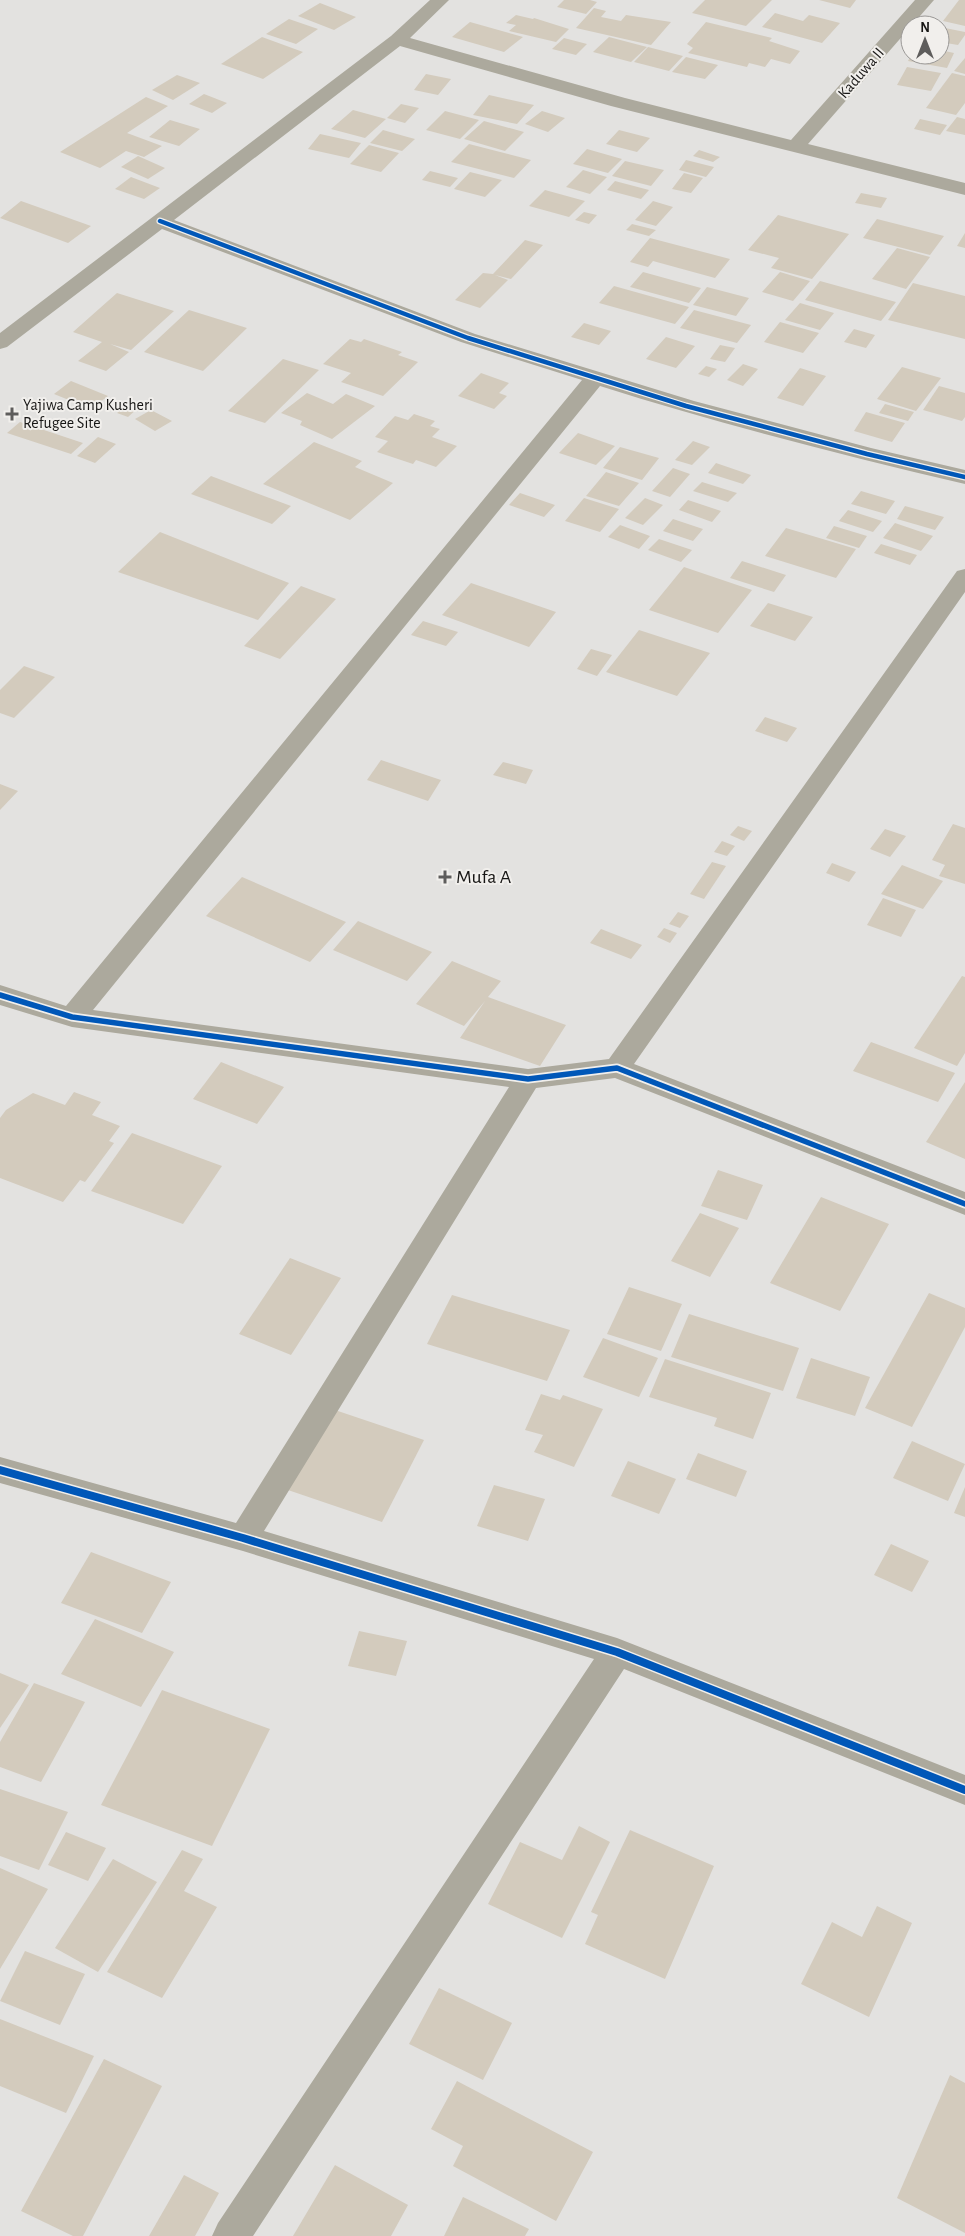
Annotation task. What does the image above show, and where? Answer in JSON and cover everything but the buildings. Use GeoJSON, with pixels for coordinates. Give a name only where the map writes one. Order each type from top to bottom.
{"type":"FeatureCollection","features":[{"type":"Feature","properties":{"kind":"street"},"geometry":{"type":"LineString","coordinates":[[0,343],[397,40],[440,0]]}},
{"type":"Feature","properties":{"kind":"street","name":"Kaduwa II"},"geometry":{"type":"LineString","coordinates":[[796,146],[925,0]]}},
{"type":"Feature","properties":{"kind":"street"},"geometry":{"type":"LineString","coordinates":[[397,40],[618,102],[965,189]]}},
{"type":"Feature","properties":{"kind":"street"},"geometry":{"type":"LineString","coordinates":[[160,221],[468,338],[686,406],[867,454],[965,477]]}},
{"type":"Feature","properties":{"kind":"street"},"geometry":{"type":"LineString","coordinates":[[72,1018],[595,378]]}},
{"type":"Feature","properties":{"kind":"street"},"geometry":{"type":"LineString","coordinates":[[617,1068],[965,576]]}},
{"type":"Feature","properties":{"kind":"street"},"geometry":{"type":"LineString","coordinates":[[0,995],[72,1018],[528,1079],[617,1068],[965,1204]]}},
{"type":"Feature","properties":{"kind":"street"},"geometry":{"type":"LineString","coordinates":[[243,1538],[528,1079]]}},
{"type":"Feature","properties":{"kind":"street"},"geometry":{"type":"LineString","coordinates":[[0,1470],[243,1538],[616,1652],[965,1790]]}},
{"type":"Feature","properties":{"kind":"street"},"geometry":{"type":"LineString","coordinates":[[231,2236],[616,1652]]}},
{"type":"Feature","properties":{"kind":"cycle path"},"geometry":{"type":"LineString","coordinates":[[160,221],[468,338],[686,406],[867,454],[965,477]]}},
{"type":"Feature","properties":{"kind":"cycle path"},"geometry":{"type":"LineString","coordinates":[[0,995],[72,1017],[528,1079],[617,1068],[965,1204]]}},
{"type":"Feature","properties":{"kind":"cycle path"},"geometry":{"type":"LineString","coordinates":[[0,1470],[243,1538],[617,1652],[965,1790]]}},
{"type":"Feature","properties":{"kind":"place","name":"Yajiwa Camp Kusheri Refugee Site"},"geometry":{"type":"Point","coordinates":[12,414]}},
{"type":"Feature","properties":{"kind":"place","name":"Mufa A"},"geometry":{"type":"Point","coordinates":[445,877]}}]}
